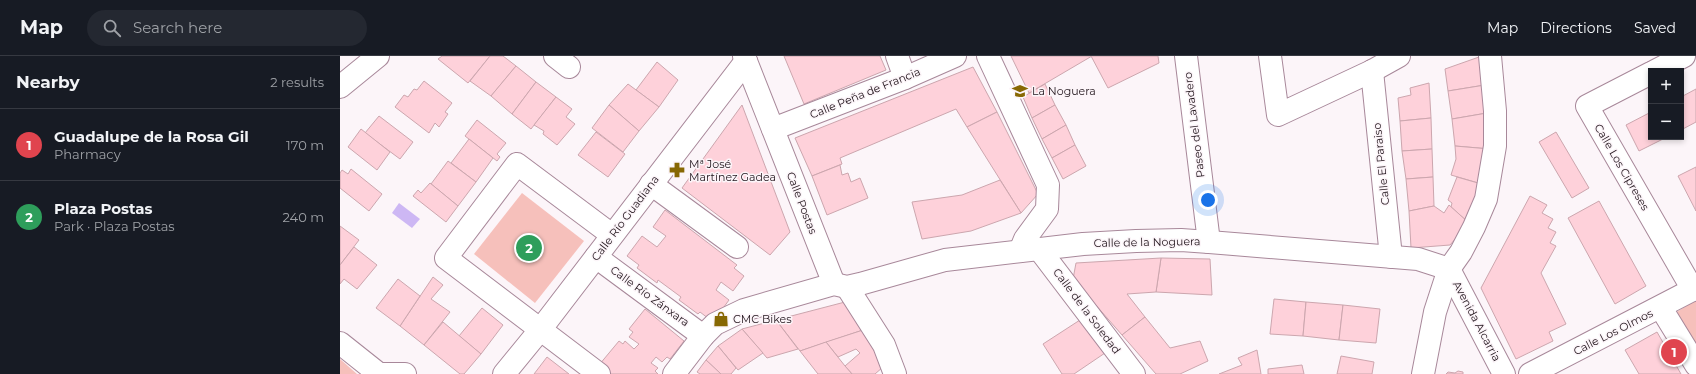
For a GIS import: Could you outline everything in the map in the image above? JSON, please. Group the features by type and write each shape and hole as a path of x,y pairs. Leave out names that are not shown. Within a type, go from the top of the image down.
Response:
{"street":[{"path":"340,87 378,56"},
{"path":"897,56 905,78"},
{"name":"Calle Peña de Francia","path":"773,129 905,78 955,56"},
{"path":"988,56 1048,185 1047,209 1025,239 1030,250"},
{"name":"Paseo del Lavadero","path":"1186,56 1209,242"},
{"path":"1270,56 1278,115 1372,71 1399,56"},
{"path":"1423,374 1435,312 1449,269 1461,252 1486,199 1495,146 1495,111 1490,56"},
{"path":"1661,68 1684,56"},
{"name":"Calle Postas","path":"745,59 773,129 840,285 884,345 895,374"},
{"name":"Calle Río Guadiana","path":"504,374 596,257 745,59"},
{"name":"Calle El Paraiso","path":"1372,71 1391,257"},
{"name":"Calle Los Cipreses","path":"1648,75 1587,106 1694,289"},
{"path":"599,374 446,258 517,164 612,235"},
{"path":"651,184 737,247"},
{"name":"Calle de la Noguera","path":"674,374 703,336 715,324 744,310 945,260 1083,244 1181,240 1418,259 1449,269"},
{"name":"Calle de la Soledad","path":"1030,250 1134,374"},
{"name":"Calle Río Zánxara","path":"596,257 703,336"},
{"name":"Avenida Alcarria","path":"1449,269 1504,374"},
{"name":"Calle Los Olmos","path":"1530,374 1661,308 1694,289"},
{"path":"1661,308 1696,365"},
{"path":"340,343 379,374 404,374"}],"shaded area":[{"path":"522,193 584,241 535,303 474,254"},
{"path":"399,203 420,219 412,228 392,213"},
{"path":"1696,300 1696,346 1675,313"},
{"path":"340,359 357,374 340,374"}],"building":[{"path":"442,56 490,56 468,83 438,59"},
{"path":"490,56 503,56 516,66 491,96 470,81"},
{"path":"784,56 880,56 886,70 804,104"},
{"path":"1011,56 1092,56 1029,93"},
{"path":"1091,56 1158,56 1159,63 1108,88"},
{"path":"1479,57 1485,85 1448,91 1445,69"},
{"path":"657,62 678,80 659,107 636,90"},
{"path":"516,66 536,82 512,114 491,96"},
{"path":"973,67 997,112 967,127 956,109 840,158 842,164 812,176 795,138"},
{"path":"424,81 452,103 445,112 448,114 439,127 435,123 429,133 395,107 404,95 408,97 414,89 417,90"},
{"path":"536,82 556,97 531,129 512,114"},
{"path":"1429,83 1431,118 1400,121 1398,98 1411,95 1410,88"},
{"path":"628,84 659,107 639,131 609,105"},
{"path":"1045,84 1055,105 1032,118 1023,97"},
{"path":"1485,85 1487,113 1452,119 1448,91"},
{"path":"1696,89 1696,122 1684,128 1684,104 1684,95"},
{"path":"556,97 572,109 566,117 575,124 557,145 543,134 544,131 534,125"},
{"path":"609,105 639,131 623,152 592,128"},
{"path":"742,105 790,232 770,255 682,188"},
{"path":"1055,105 1066,125 1042,139 1032,118"},
{"path":"997,112 1038,194 1021,213 967,127"},
{"path":"1487,113 1490,149 1455,146 1452,119"},
{"path":"1648,114 1648,140 1661,140 1639,151 1626,125"},
{"path":"379,116 413,142 400,159 365,133"},
{"path":"1431,118 1432,149 1402,151 1400,121"},
{"path":"477,120 506,143 497,154 500,157 497,161 465,136"},
{"path":"1066,125 1075,145 1052,158 1042,139"},
{"path":"361,129 390,152 377,170 348,147"},
{"path":"596,132 625,154 608,177 578,155"},
{"path":"1556,132 1589,188 1572,198 1539,142"},
{"path":"469,139 493,158 476,182 451,163"},
{"path":"1075,145 1086,166 1063,179 1052,158"},
{"path":"1455,146 1490,149 1485,185 1451,175 1456,159"},
{"path":"1432,149 1433,177 1406,179 1402,151"},
{"path":"448,161 476,182 458,206 431,184"},
{"path":"840,165 842,175 848,173 851,182 860,178 868,198 827,215 812,176"},
{"path":"1696,167 1696,211 1678,176"},
{"path":"351,169 382,194 369,211 340,188 340,173 342,170 348,174"},
{"path":"1433,177 1434,206 1409,211 1406,179"},
{"path":"1457,177 1485,185 1469,223 1451,207 1452,203 1448,200"},
{"path":"1000,180 1021,213 971,231 922,239 912,202 962,195"},
{"path":"430,183 458,206 446,222 413,196 418,190 421,193"},
{"path":"1530,196 1547,205 1542,213 1553,219 1548,228 1556,232 1550,243 1556,246 1541,273 1566,324 1549,332 1553,341 1516,359 1481,288"},
{"path":"1599,201 1646,286 1615,304 1568,218"},
{"path":"1449,205 1469,223 1450,245 1411,248 1409,211 1434,206 1444,213"},
{"path":"665,210 737,265 734,268 744,276 733,291 721,282 716,290 729,300 713,322 700,312 698,314 679,300 681,297 658,280 657,283 637,268 639,265 627,256 642,236 657,247 666,236 653,227"},
{"path":"340,226 359,240 340,265"},
{"path":"354,247 377,265 357,289 344,279 340,284 340,265"},
{"path":"1161,258 1210,259 1212,295 1156,292"},
{"path":"1161,258 1156,292 1127,294 1145,317 1122,335 1073,279 1076,263"},
{"path":"433,277 443,285 431,299 450,312 424,345 400,326"},
{"path":"398,279 420,296 400,326 376,308"},
{"path":"1274,299 1306,302 1303,336 1270,334"},
{"path":"845,302 863,330 800,351 776,320"},
{"path":"1306,302 1343,305 1339,340 1303,336"},
{"path":"1343,305 1380,309 1376,343 1339,340"},
{"path":"482,308 503,325 481,354 459,336"},
{"path":"645,309 684,341 670,359 667,357 662,362 656,357 651,363 658,368 655,371 658,374 611,374 599,365 619,341 623,344 625,341 634,349 639,344 629,337 633,332 629,329"},
{"path":"1145,317 1170,348 1200,341 1208,361 1180,374 1156,374 1122,335"},
{"path":"776,320 798,349 767,358 742,329"},
{"path":"1080,320 1105,353 1074,374 1062,374 1043,344"},
{"path":"443,322 481,354 464,374 460,374 424,345"},
{"path":"742,329 763,353 738,370 718,346"},
{"path":"863,330 883,367 875,374 852,374 845,366 860,353 856,349 838,357 826,342"},
{"path":"1657,332 1681,374 1639,374 1625,350"},
{"path":"826,342 852,374 818,374 800,351"},
{"path":"718,346 736,368 731,374 721,374 706,360"},
{"path":"1257,350 1261,374 1219,374 1242,365 1238,358"},
{"path":"1341,356 1374,362 1372,374 1337,374"},
{"path":"547,357 569,374 534,374"},
{"path":"706,360 721,374 700,374 697,372"},
{"path":"1302,365 1304,374 1268,374 1268,369"},
{"path":"1458,371 1463,372 1463,374 1446,374 1448,372 1455,373"}],"place":[{"name":"La Noguera","path":"1020,91"},
{"name":"Mª José Martínez Gadea","path":"677,170"},
{"name":"Plaza Postas","path":"529,248"},
{"name":"CMC Bikes","path":"721,319"},
{"name":"Guadalupe de la Rosa Gil","path":"1674,352"}]}
